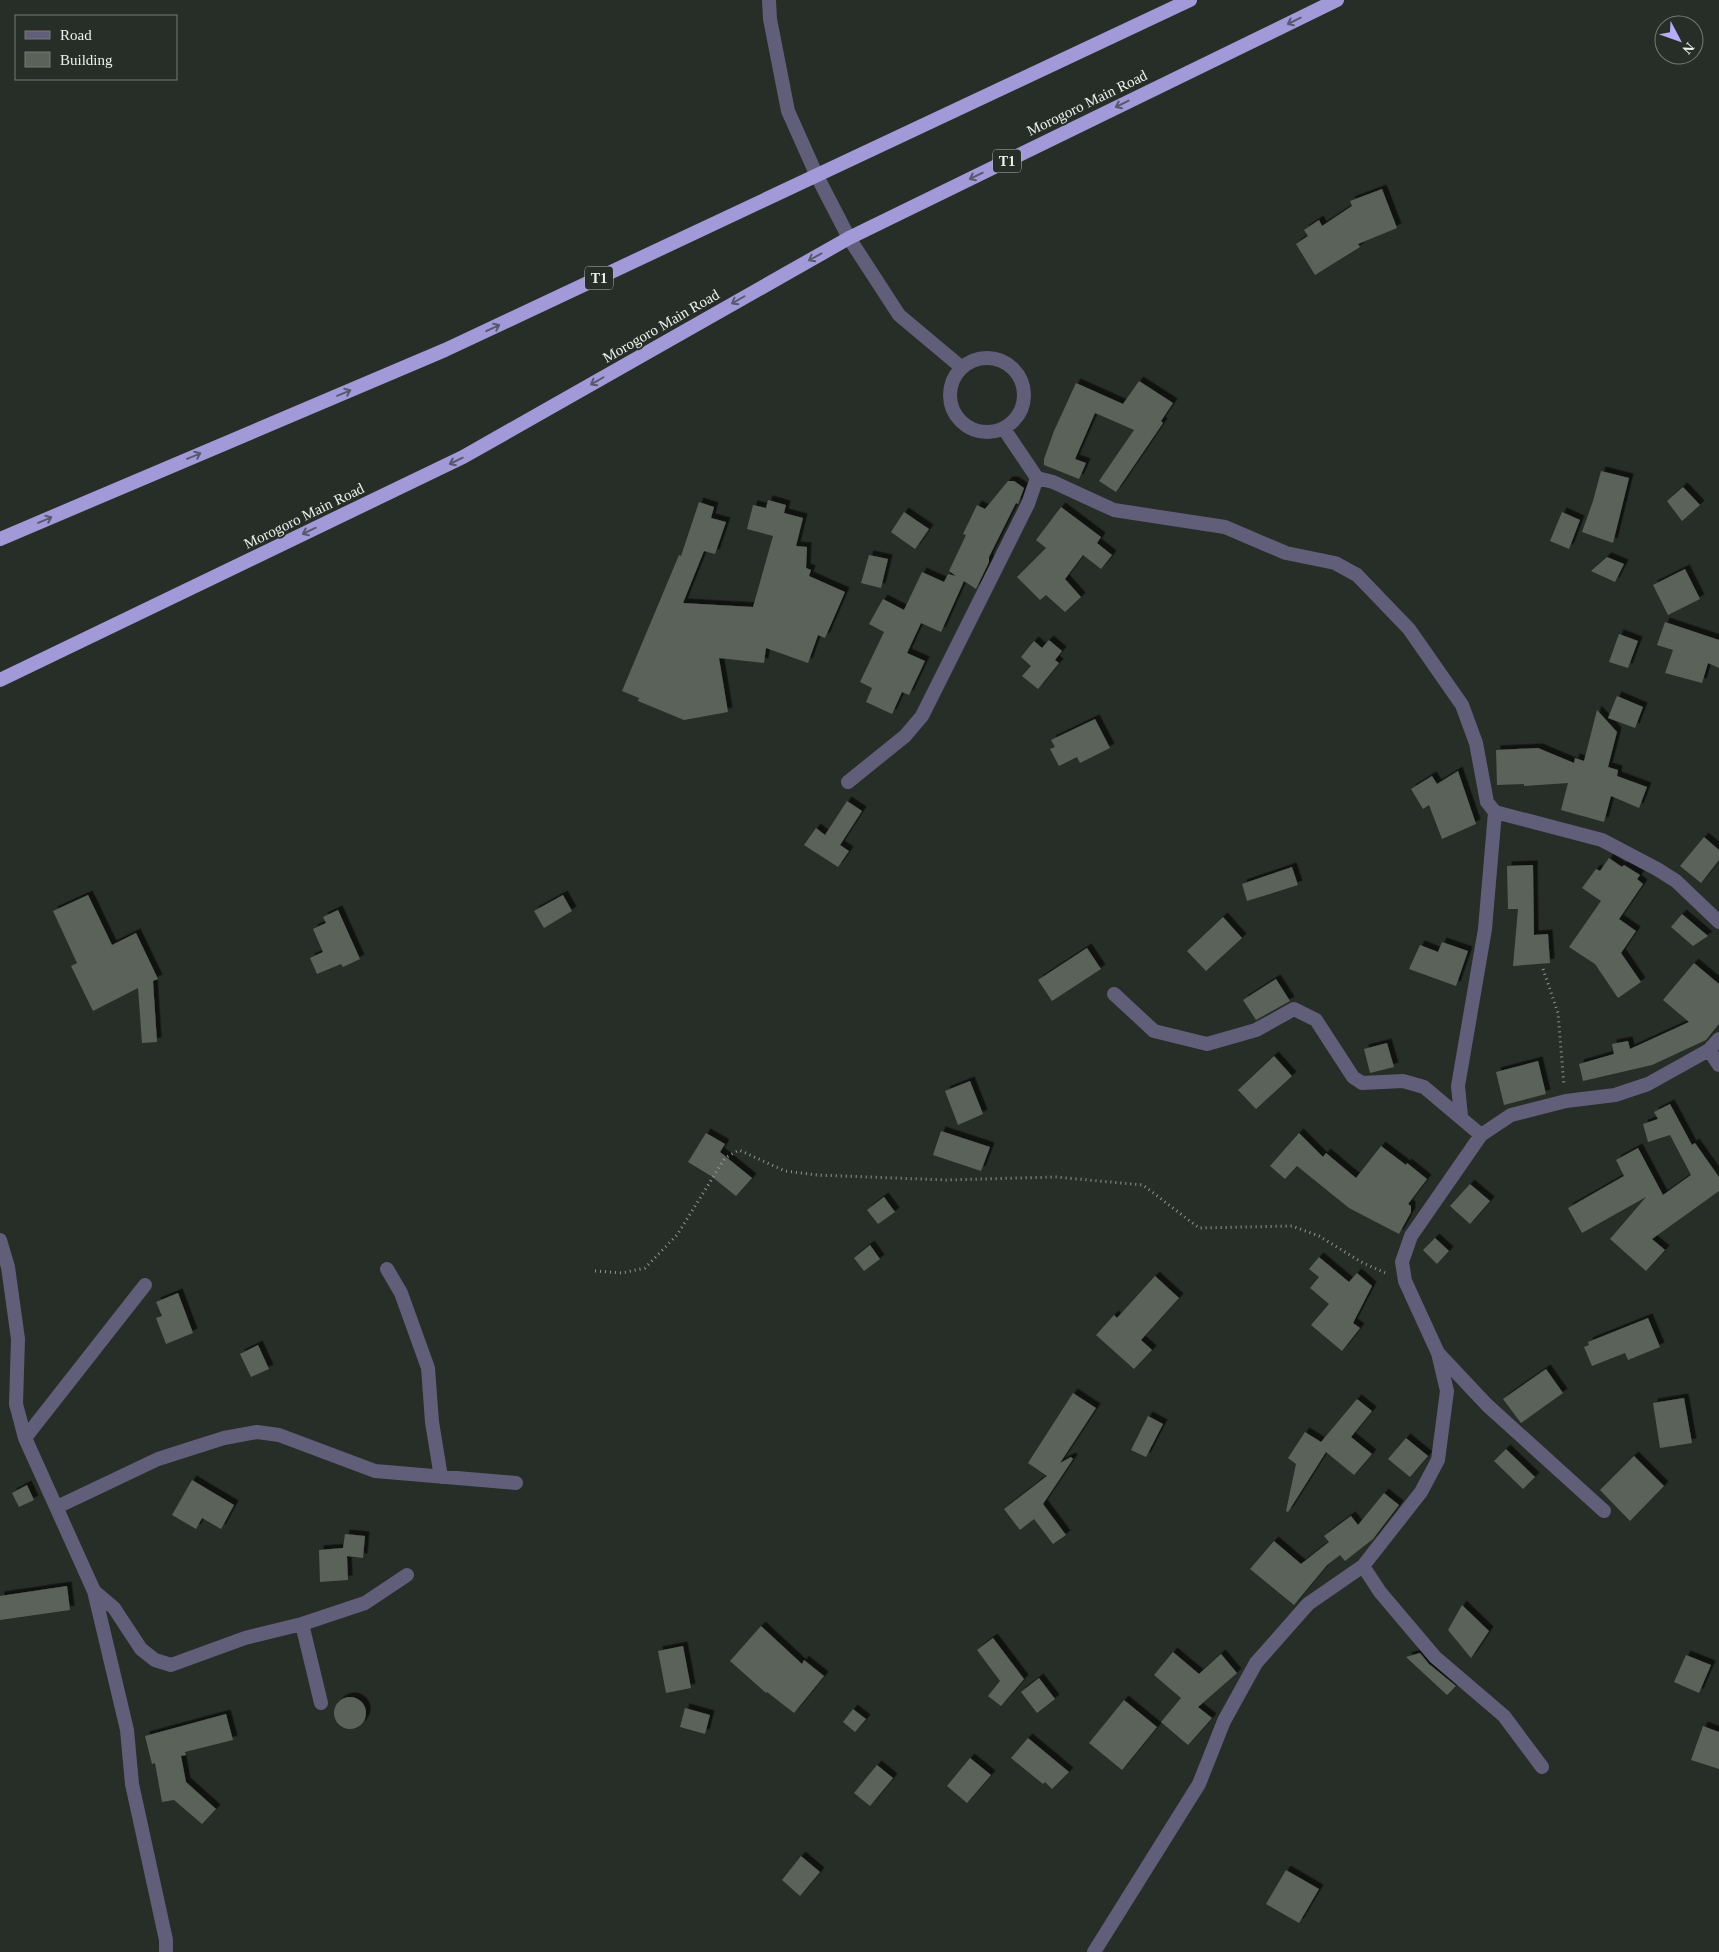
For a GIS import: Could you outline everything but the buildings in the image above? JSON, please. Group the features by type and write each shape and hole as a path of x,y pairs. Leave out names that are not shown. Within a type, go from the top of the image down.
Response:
{"highway":[{"name":"T1","path":"0,539 445,350 1190,0"},
{"name":"Morogoro Main Road","path":"0,680 462,457 849,238 1338,0"}],"street":[{"path":"769,0 770,18 788,111 817,176 849,238 899,315 961,367"},
{"path":"991,357 1011,365 1023,383 1024,404 1013,423 1004,429 983,433 963,425 951,407 950,386 961,367 970,361 991,357"},
{"path":"1004,429 1037,478 1053,482 1114,510 1226,527 1286,553 1335,563 1357,576 1409,629 1462,705 1476,743 1487,802 1495,812 1602,840 1657,868 1676,881 1719,922"},
{"path":"848,782 905,736 922,716 1028,504 1037,478"},
{"path":"1461,1116 1458,1086 1485,929 1495,812"},
{"path":"1114,994 1154,1031 1207,1044 1256,1030 1294,1008 1316,1020 1353,1077 1357,1080 1362,1083 1403,1081 1424,1087 1461,1116 1481,1135"},
{"path":"1094,1952 1199,1784 1224,1721 1256,1663 1308,1604 1363,1566 1421,1492 1438,1460 1447,1391 1438,1354 1405,1281 1402,1262 1411,1236 1481,1135 1511,1115 1566,1101 1615,1095 1648,1084 1709,1050 1719,1039"},
{"path":"1709,1050 1719,1065"},
{"path":"0,1240 8,1267 18,1339 16,1404 25,1438 94,1591 127,1730 132,1784 166,1940 166,1952"},
{"path":"387,1269 401,1293 428,1368 432,1422 441,1476"},
{"path":"25,1438 145,1285"},
{"path":"1438,1354 1488,1405 1604,1511"},
{"path":"57,1507 158,1460 224,1438 257,1432 279,1435 375,1471 516,1483"},
{"path":"1363,1566 1380,1592 1436,1657 1504,1716 1542,1767"},
{"path":"94,1591 114,1608 141,1649 155,1660 170,1665 244,1638 302,1624 365,1603 407,1574"},
{"path":"302,1624 321,1703"}],"path":[{"path":"1543,969 1558,1013 1566,1101"},
{"path":"595,1271 622,1273 645,1268 676,1235 725,1158 739,1150 785,1171 817,1175 946,1180 1056,1177 1144,1185 1200,1228 1292,1226 1319,1236 1363,1263 1405,1281"}]}
